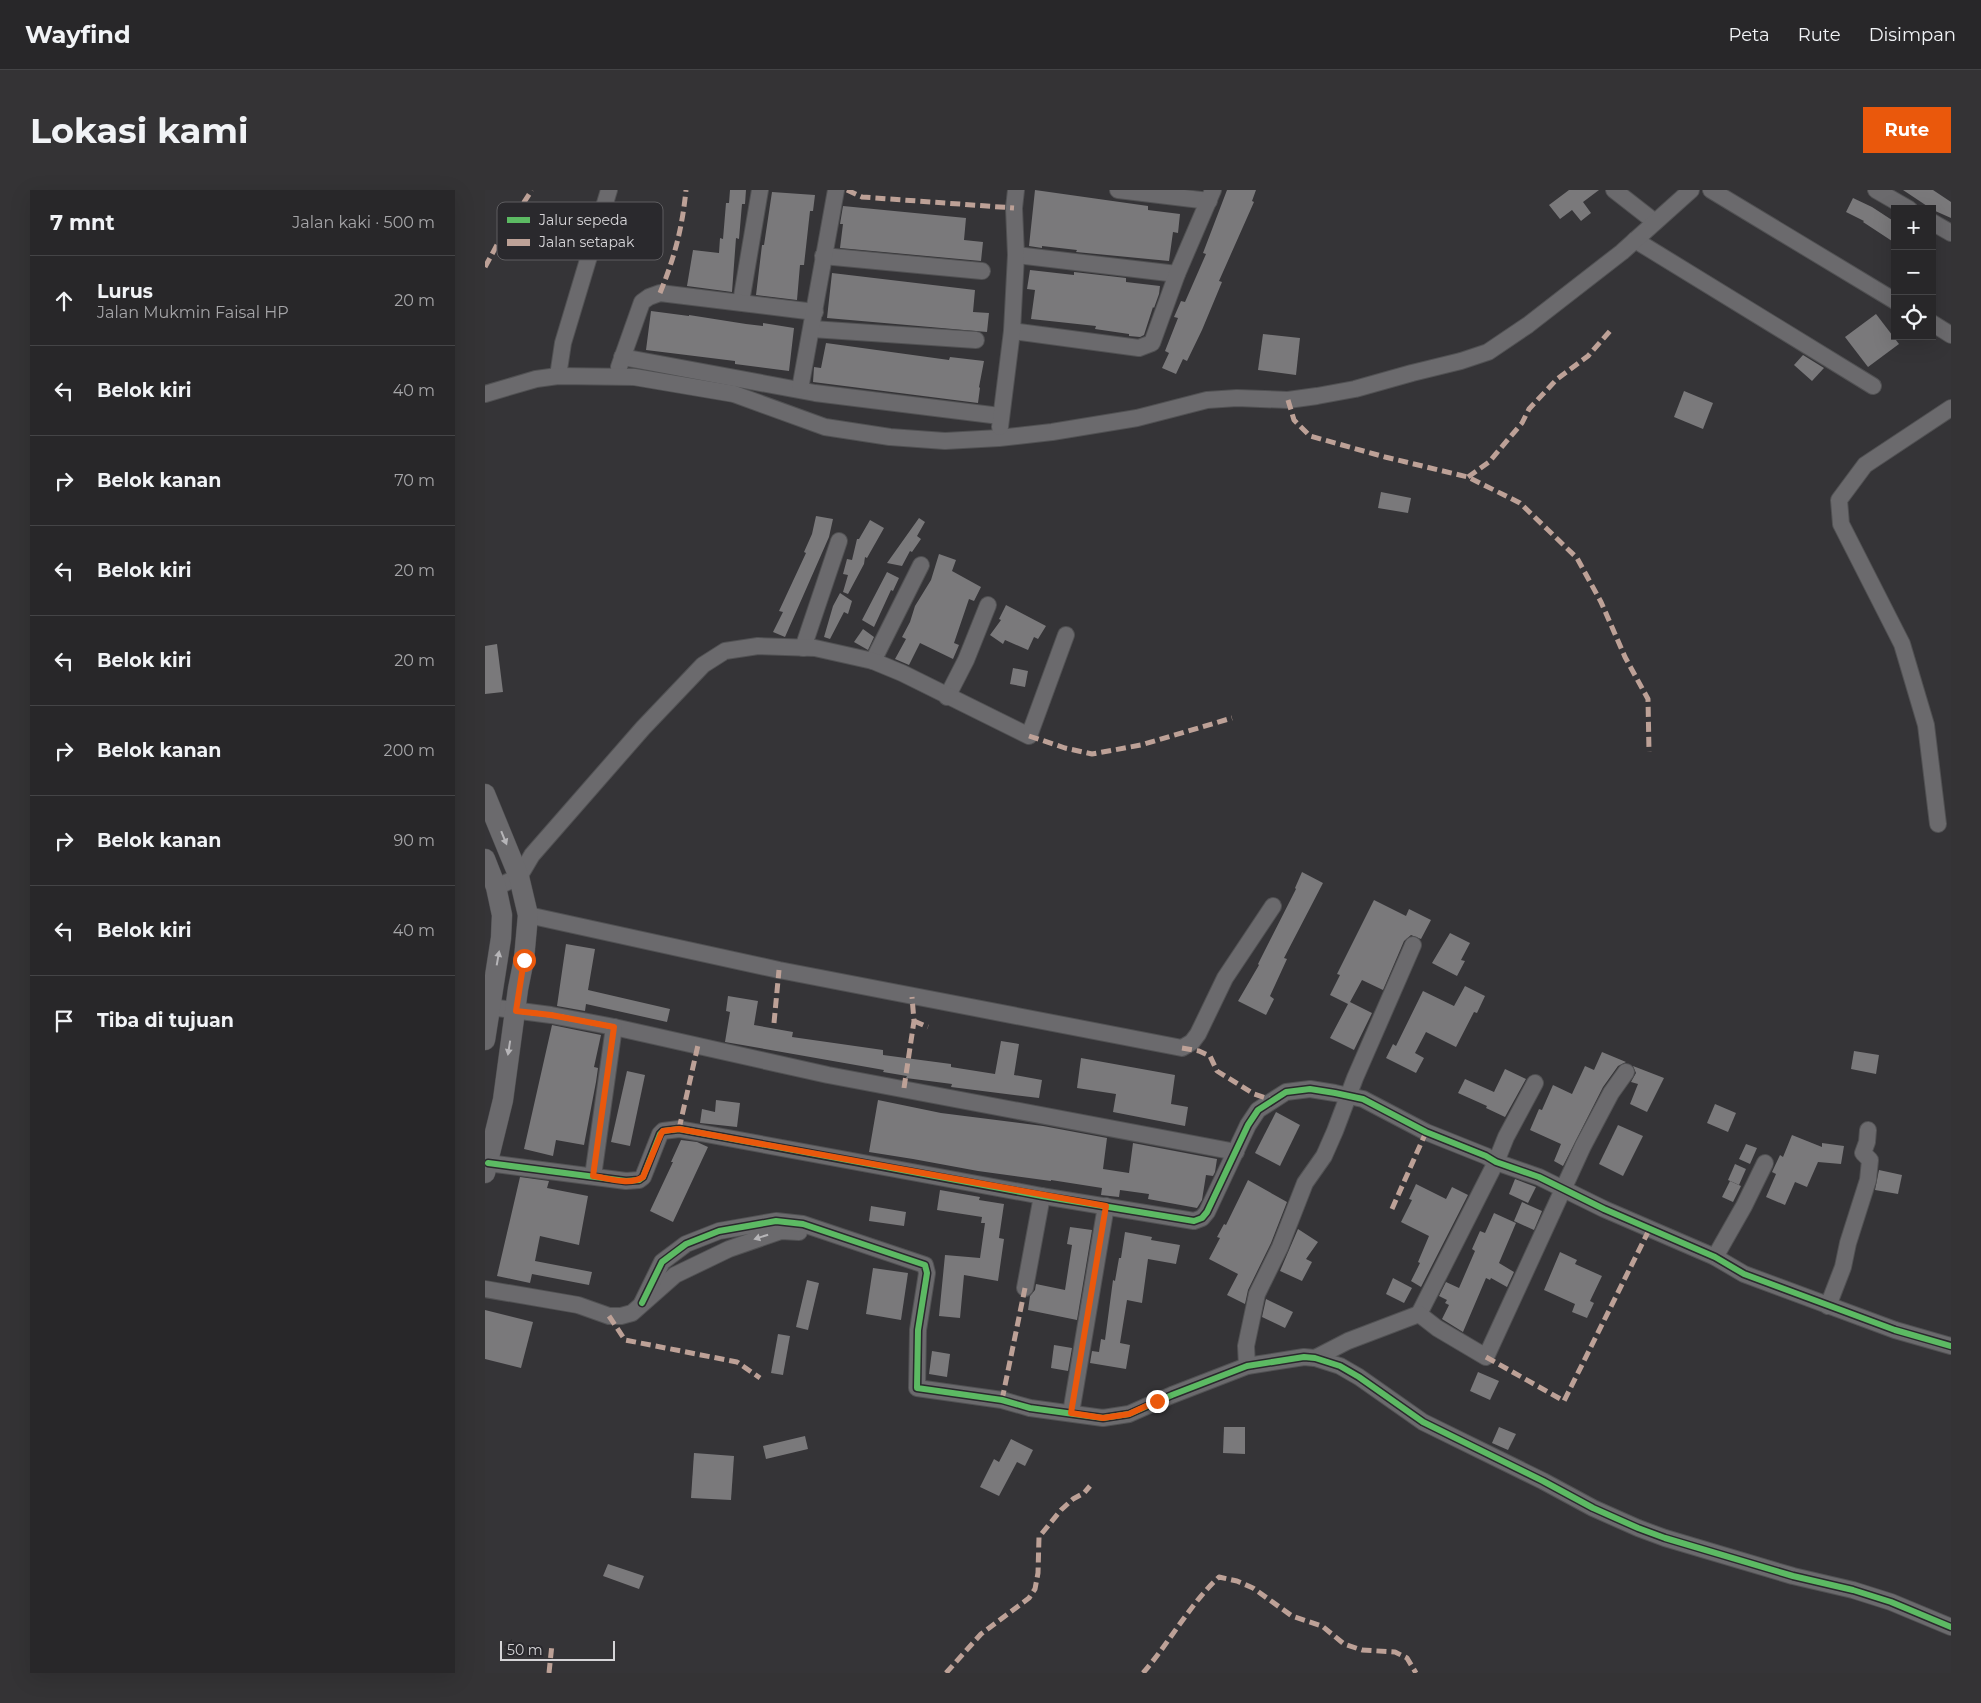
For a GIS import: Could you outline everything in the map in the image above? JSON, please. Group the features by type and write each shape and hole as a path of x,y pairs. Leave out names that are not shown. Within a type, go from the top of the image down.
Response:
{"street":[{"path":"605,202 609,190"},
{"path":"741,302 760,190"},
{"path":"800,389 836,190"},
{"path":"999,438 1012,331 1016,255 1014,208 1016,190"},
{"path":"1012,331 1139,348 1152,343 1177,274 1211,196 1118,190"},
{"path":"1613,190 1655,222"},
{"path":"485,394 536,379 558,376 634,377 734,394 825,427 890,437 945,441 999,438 1052,432 1137,418 1207,400 1237,398 1288,400 1317,396 1461,361 1488,352 1528,325 1635,240 1691,190"},
{"path":"1711,190 1891,299"},
{"path":"1876,190 1902,205"},
{"path":"1936,224 1951,233"},
{"path":"1635,240 1873,386"},
{"path":"1016,255 1177,274"},
{"path":"823,256 982,271"},
{"path":"558,376 563,343 588,260"},
{"path":"616,376 642,302 660,293 815,312"},
{"path":"1936,326 1951,335"},
{"path":"812,328 976,340"},
{"path":"622,357 815,393 1001,416"},
{"path":"1938,824 1926,725 1902,644 1841,524 1839,500 1865,465 1951,408"},
{"path":"803,648 839,541"},
{"path":"873,661 921,565"},
{"path":"947,697 966,660 988,606"},
{"path":"496,887 519,877 532,855 643,728 703,665 725,651 758,646 815,648 873,661 902,673 947,697 1029,736 1066,635"},
{"path":"485,794 519,877 528,915 524,960 503,1100 486,1168 593,1176 626,1181 639,1180 643,1177 663,1131 679,1129 1042,1196 1194,1221 1202,1218 1207,1212 1248,1125 1258,1110 1286,1092 1310,1089 1363,1099 1426,1132 1486,1156 1496,1162 1539,1177 1715,1257 1744,1274 1895,1330 1951,1346"},
{"path":"485,859 496,887 502,915 501,938 485,1040"},
{"path":"528,915 788,972 1182,1048 1192,1042 1198,1034 1225,978 1273,906"},
{"path":"1247,1366 1246,1346 1257,1294 1281,1247 1305,1182 1324,1156 1413,945"},
{"path":"490,1007 551,1015 614,1027 828,1074 1038,1116 1088,1123 1236,1152"},
{"path":"593,1176 614,1027"},
{"path":"1419,1314 1437,1328 1486,1357 1565,1190 1583,1146 1611,1093 1626,1072"},
{"path":"1315,1358 1348,1342 1419,1314 1496,1162 1506,1137 1535,1083"},
{"path":"1828,1306 1843,1267 1848,1243 1869,1180 1870,1160 1863,1153 1867,1142 1868,1130"},
{"path":"1715,1257 1744,1206 1765,1163"},
{"path":"1025,1288 1042,1196"},
{"path":"1071,1413 1106,1206"},
{"path":"642,1303 662,1262 686,1244 719,1231 776,1221 803,1224 925,1265 927,1273 918,1330 917,1388 1002,1400 1030,1408 1103,1418 1129,1414 1247,1366 1304,1357 1315,1358 1340,1366 1359,1377 1423,1422 1543,1481 1593,1508 1638,1528 1665,1538 1793,1576 1853,1590 1891,1602 1951,1627"},
{"path":"485,1288 578,1305 609,1316 621,1316 631,1314 675,1275 729,1249 781,1231 826,1232"}],"building":[{"path":"730,190 746,190 745,204 742,204 739,239 736,238 732,292 687,286 693,250 719,253 720,238 723,239 726,203 729,203"},
{"path":"1035,190 1148,206 1148,210 1180,214 1178,233 1173,232 1169,261 1029,246"},
{"path":"1227,190 1256,190 1252,201 1254,202 1219,281 1222,282 1202,330 1187,361 1183,359 1176,374 1162,368 1169,353 1165,351 1178,318 1174,317 1181,301 1185,302 1206,254 1203,253"},
{"path":"1569,190 1599,190 1583,202 1591,213 1581,221 1572,210 1560,219 1549,205"},
{"path":"1903,190 1933,190 1951,202 1951,218 1936,211 1936,205 1926,205"},
{"path":"772,192 815,195 813,211 810,211 804,265 800,265 797,300 756,295 762,245 764,245"},
{"path":"1853,198 1872,207 1891,219 1891,240 1864,221 1846,212"},
{"path":"843,206 966,218 964,240 983,242 981,261 840,248 843,224 840,224"},
{"path":"1030,270 1074,275 1074,272 1126,278 1126,282 1160,286 1159,294 1144,335 1140,337 1129,336 1129,334 1095,329 1096,326 1031,319 1035,290 1027,289"},
{"path":"832,273 975,290 973,312 989,313 987,332 827,318"},
{"path":"651,311 746,324 763,326 763,323 794,328 789,371 735,364 735,361 646,350"},
{"path":"1876,314 1891,334 1891,340 1896,340 1899,344 1868,367 1845,337"},
{"path":"1263,334 1300,338 1296,375 1258,370"},
{"path":"826,343 949,360 950,357 984,361 978,403 813,382 814,367 821,368"},
{"path":"1803,355 1824,368 1812,381 1794,365"},
{"path":"1684,391 1713,403 1703,429 1674,417"},
{"path":"1381,492 1411,498 1408,513 1378,508"},
{"path":"816,516 833,519 829,537 785,637 773,632 783,612 779,611 806,553 804,552 812,534"},
{"path":"919,518 925,522 917,536 921,539 912,552 910,551 902,566 887,563"},
{"path":"870,520 884,528 867,558 865,557 864,564 848,594 843,592 848,575 843,574 847,559 852,560 857,539 859,539"},
{"path":"939,554 956,560 952,571 981,587 974,601 969,599 954,643 959,645 953,659 920,643 909,665 895,659 906,639 902,637 910,622 915,606 931,580"},
{"path":"887,572 899,578 893,591 891,590 874,627 862,620"},
{"path":"840,593 852,601 848,614 844,612 830,639 824,637 833,606"},
{"path":"1006,605 1046,626 1038,639 1034,637 1028,650 1005,640 1003,644 990,635 1001,620 999,619"},
{"path":"863,629 874,637 868,650 854,642"},
{"path":"497,644 503,692 485,694 485,646"},
{"path":"1013,668 1028,671 1025,687 1010,684"},
{"path":"1302,872 1323,883 1284,958 1287,959 1270,996 1274,999 1266,1015 1238,1001 1259,965 1296,889"},
{"path":"1374,900 1406,916 1409,909 1431,920 1421,939 1411,935 1404,941 1383,990 1362,980 1350,1002 1372,1013 1354,1050 1330,1038 1348,1004 1330,995 1340,975 1337,974"},
{"path":"1450,933 1470,943 1461,960 1465,961 1457,976 1432,963"},
{"path":"566,944 595,949 588,990 670,1009 667,1022 586,1004 585,1011 557,1006"},
{"path":"1465,986 1485,996 1477,1013 1474,1012 1456,1047 1426,1032 1415,1053 1424,1058 1416,1073 1386,1058 1393,1044 1396,1046 1423,991 1454,1006"},
{"path":"728,996 758,1001 754,1025 793,1032 792,1037 883,1050 883,1055 951,1064 951,1067 995,1074 1001,1041 1019,1044 1014,1075 1042,1080 1039,1098 951,1087 952,1084 906,1078 907,1076 883,1072 884,1070 725,1042 730,1012 726,1011"},
{"path":"552,1025 601,1035 594,1067 598,1068 596,1082 584,1145 556,1140 553,1156 524,1149"},
{"path":"1854,1051 1879,1055 1876,1074 1851,1069"},
{"path":"1602,1052 1626,1062 1618,1066 1603,1087 1563,1166 1554,1161 1561,1144 1530,1130 1539,1109 1542,1110 1553,1085 1572,1094 1585,1066 1594,1070"},
{"path":"1081,1058 1175,1075 1171,1104 1188,1107 1185,1126 1113,1112 1116,1094 1077,1088"},
{"path":"1633,1066 1664,1078 1647,1112 1630,1104 1638,1084 1631,1082 1636,1073"},
{"path":"1505,1069 1526,1079 1505,1117 1486,1108 1487,1106 1458,1093 1465,1079 1494,1092"},
{"path":"627,1071 645,1075 630,1146 611,1142"},
{"path":"716,1100 740,1103 737,1127 700,1123 702,1109 715,1112"},
{"path":"878,1100 941,1113 1043,1126 1107,1138 1103,1169 1129,1173 1133,1143 1217,1159 1215,1172 1213,1176 1206,1175 1202,1200 1197,1208 1148,1199 1149,1194 1120,1190 1119,1197 1101,1195 1102,1188 978,1171 869,1152"},
{"path":"1715,1104 1736,1113 1728,1132 1707,1123"},
{"path":"1276,1112 1300,1125 1280,1166 1255,1153"},
{"path":"1618,1125 1643,1136 1623,1176 1599,1164"},
{"path":"1792,1135 1822,1147 1822,1143 1844,1146 1841,1164 1818,1162 1807,1187 1795,1182 1785,1205 1766,1197 1776,1174 1772,1172 1780,1155 1783,1157"},
{"path":"681,1140 697,1142 708,1147 673,1222 650,1211"},
{"path":"1746,1144 1757,1148 1750,1164 1739,1159"},
{"path":"1735,1164 1746,1169 1739,1185 1728,1180"},
{"path":"1879,1170 1902,1175 1898,1194 1875,1190"},
{"path":"520,1177 549,1181 547,1188 588,1196 579,1245 540,1236 535,1261 592,1272 589,1285 532,1274 530,1283 497,1276"},
{"path":"1515,1179 1536,1187 1528,1203 1509,1194"},
{"path":"1248,1180 1287,1202 1271,1243 1248,1290 1245,1304 1227,1295 1238,1274 1209,1259 1220,1238 1217,1237 1224,1224 1226,1225"},
{"path":"1730,1181 1741,1186 1733,1202 1722,1197"},
{"path":"1416,1184 1446,1199 1452,1187 1468,1195 1421,1287 1411,1281 1420,1263 1418,1262 1429,1236 1401,1222 1412,1200 1409,1199"},
{"path":"940,1190 980,1197 979,1200 1004,1204 999,1238 1004,1239 998,1281 964,1275 960,1318 939,1316 945,1255 980,1258 985,1223 981,1223 982,1217 937,1210"},
{"path":"1522,1202 1542,1211 1534,1230 1514,1221"},
{"path":"871,1206 906,1212 904,1226 869,1221"},
{"path":"1494,1213 1516,1223 1499,1263 1514,1272 1507,1287 1491,1278 1490,1280 1486,1278 1463,1332 1442,1319 1449,1305 1445,1303 1447,1300 1439,1296 1446,1282 1459,1288 1475,1251 1472,1249 1480,1231 1485,1233"},
{"path":"1070,1227 1092,1230 1077,1320 1028,1310 1030,1296 1035,1290 1036,1284 1065,1290 1072,1245 1067,1244"},
{"path":"1298,1229 1318,1242 1306,1259 1312,1262 1302,1281 1280,1271"},
{"path":"1125,1232 1152,1237 1151,1240 1180,1245 1176,1264 1148,1259 1142,1303 1127,1300 1120,1343 1130,1345 1126,1369 1090,1363 1092,1351 1099,1352 1101,1339 1105,1340 1113,1280 1115,1281 1119,1258 1121,1258"},
{"path":"1560,1252 1577,1260 1575,1264 1602,1276 1590,1301 1594,1303 1587,1318 1572,1312 1575,1304 1544,1290"},
{"path":"873,1268 908,1273 901,1320 866,1314"},
{"path":"1393,1278 1412,1288 1404,1303 1386,1294"},
{"path":"807,1280 819,1283 808,1330 796,1327"},
{"path":"1266,1299 1293,1312 1285,1328 1262,1317"},
{"path":"485,1310 533,1322 521,1368 485,1359"},
{"path":"778,1334 790,1336 783,1375 771,1373"},
{"path":"1054,1345 1072,1348 1068,1371 1051,1368"},
{"path":"932,1351 950,1354 947,1377 929,1374"},
{"path":"1478,1372 1499,1381 1490,1400 1470,1391"},
{"path":"1224,1427 1245,1427 1245,1454 1223,1453"},
{"path":"1499,1427 1516,1434 1508,1450 1492,1443"},
{"path":"805,1436 808,1449 766,1459 763,1446"},
{"path":"1011,1439 1033,1450 1025,1466 1017,1462 999,1496 980,1487 994,1459 999,1462"},
{"path":"694,1453 734,1456 731,1500 691,1498"},
{"path":"608,1564 644,1576 639,1589 603,1576"}],"marked path":[{"path":"524,202 532,190"},
{"path":"660,293 677,242 686,190"},
{"path":"847,190 862,197 1014,208"},
{"path":"485,267 497,245"},
{"path":"1468,477 1489,462 1522,423 1529,409 1557,379 1588,356 1610,331"},
{"path":"1288,400 1294,420 1310,436 1468,477 1520,503 1577,558 1601,602 1625,657 1648,699 1649,752"},
{"path":"1029,736 1065,748 1092,754 1141,745 1232,718"},
{"path":"774,1023 779,970"},
{"path":"904,1088 914,1021 912,997"},
{"path":"516,1011 551,1015 614,1027"},
{"path":"914,1021 928,1027"},
{"path":"679,1129 698,1045"},
{"path":"1182,1048 1199,1051 1210,1056 1217,1071 1254,1094 1272,1100"},
{"path":"1392,1209 1426,1132"},
{"path":"1486,1357 1564,1401 1650,1228"},
{"path":"1002,1400 1025,1288"},
{"path":"609,1316 625,1340 737,1362 760,1378"},
{"path":"946,1673 981,1634 1029,1598 1035,1589 1038,1573 1039,1537 1061,1510 1073,1499 1084,1493 1090,1486"},
{"path":"1143,1673 1198,1599 1219,1577 1237,1581 1253,1588 1292,1616 1322,1626 1344,1644 1362,1650 1395,1652 1407,1658 1416,1673"},
{"path":"549,1673 552,1644"}],"cycle path":[{"path":"488,1163 626,1181 639,1180 643,1177 660,1134 663,1131 679,1129 1042,1196 1194,1221 1202,1218 1207,1212 1248,1125 1258,1110 1286,1092 1310,1089 1363,1099 1426,1132 1486,1156 1496,1162 1539,1177 1604,1209 1715,1257 1744,1274 1895,1330 1951,1346"},
{"path":"642,1303 662,1262 686,1244 719,1231 776,1221 803,1224 925,1265 927,1273 918,1330 917,1388 1002,1400 1030,1408 1103,1418 1129,1414 1247,1366 1304,1357 1315,1358 1340,1366 1359,1377 1423,1422 1543,1481 1593,1508 1638,1528 1665,1538 1793,1576 1853,1590 1891,1602 1951,1627"}],"route":[{"path":"524,960 516,1011 551,1015 614,1027 593,1176 626,1181 639,1180 643,1177 663,1131 679,1129 1042,1196 1106,1206 1071,1413 1103,1418 1129,1414 1157,1401"}]}
